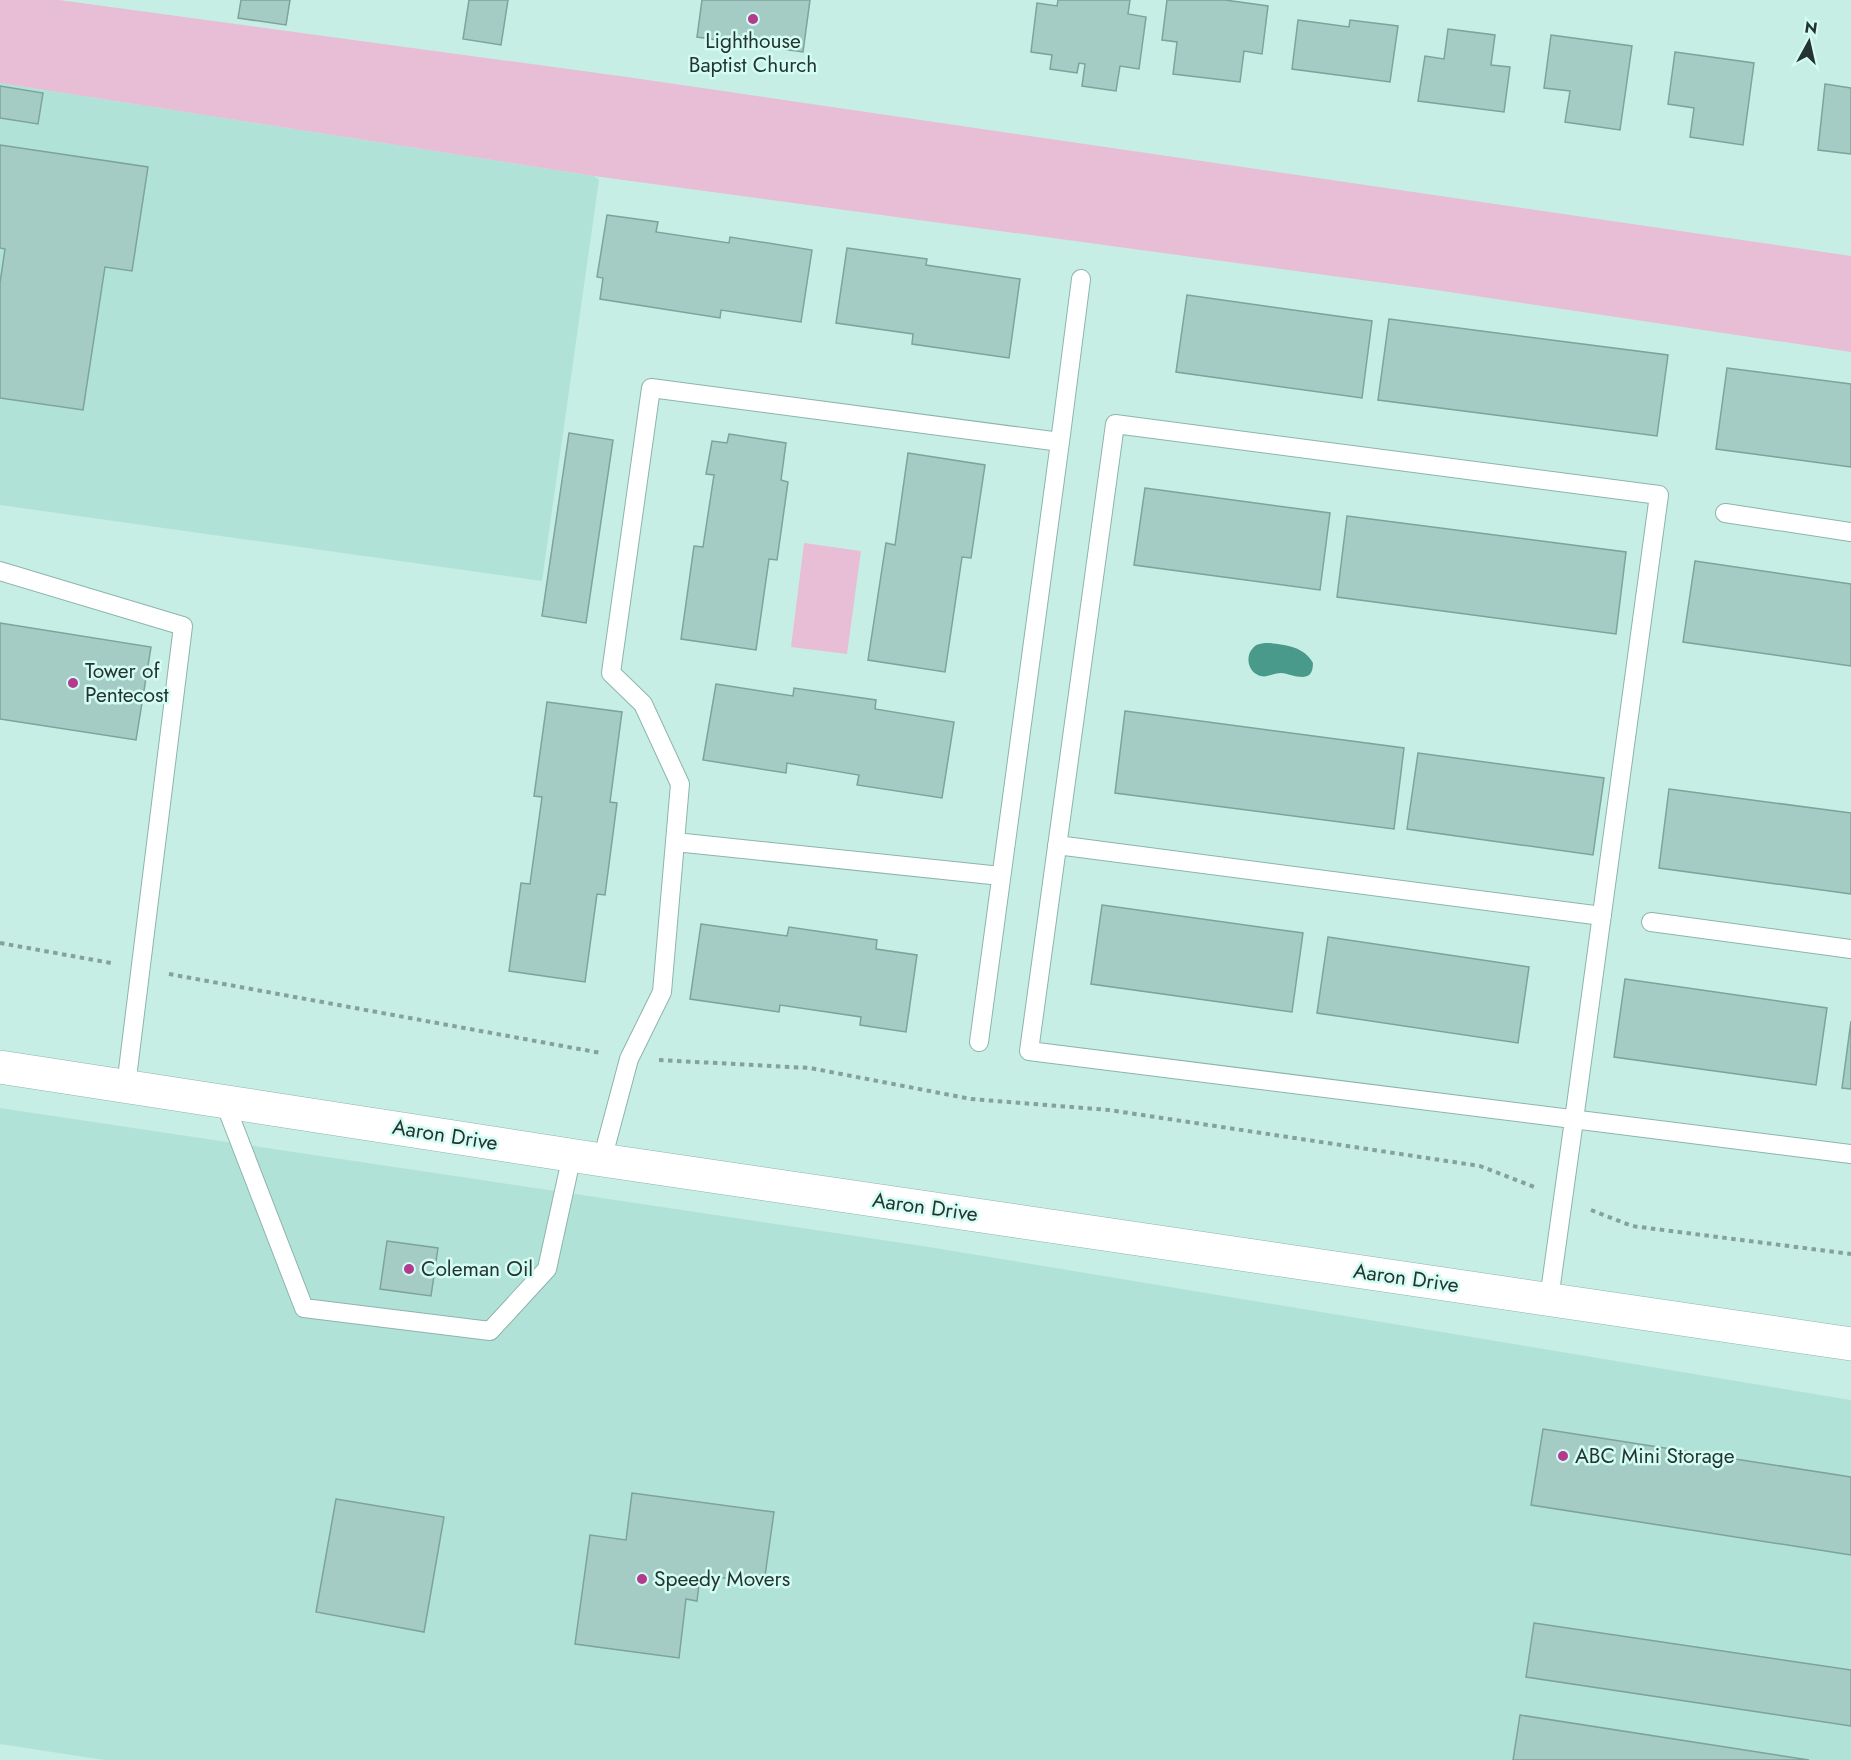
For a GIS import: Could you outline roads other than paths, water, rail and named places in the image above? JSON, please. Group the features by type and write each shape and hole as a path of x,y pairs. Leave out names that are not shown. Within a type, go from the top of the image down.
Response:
{"street":[{"name":"Aaron Drive","path":"0,1067 587,1157 1851,1344"}],"lane":[{"path":"979,1042 1082,279"},
{"path":"224,1101 304,1308 490,1331 547,1269 587,1157 629,1059 662,992 680,784 643,704 611,673 651,388 1060,442"},
{"path":"1549,1299 1574,1120 1602,916 1659,495 1115,424 1029,1051 1574,1120 1851,1154"},
{"path":"1725,513 1851,532"},
{"path":"0,571 183,626 126,1086"},
{"path":"675,842 1001,876"},
{"path":"1057,845 1602,916"},
{"path":"1651,922 1851,949"}],"place":[{"name":"Lighthouse Baptist Church","path":"753,19"},
{"name":"Tower of Pentecost","path":"73,683"},
{"name":"Coleman Oil","path":"409,1269"},
{"name":"ABC Mini Storage","path":"1563,1456"},
{"name":"Speedy Movers","path":"642,1579"}]}
